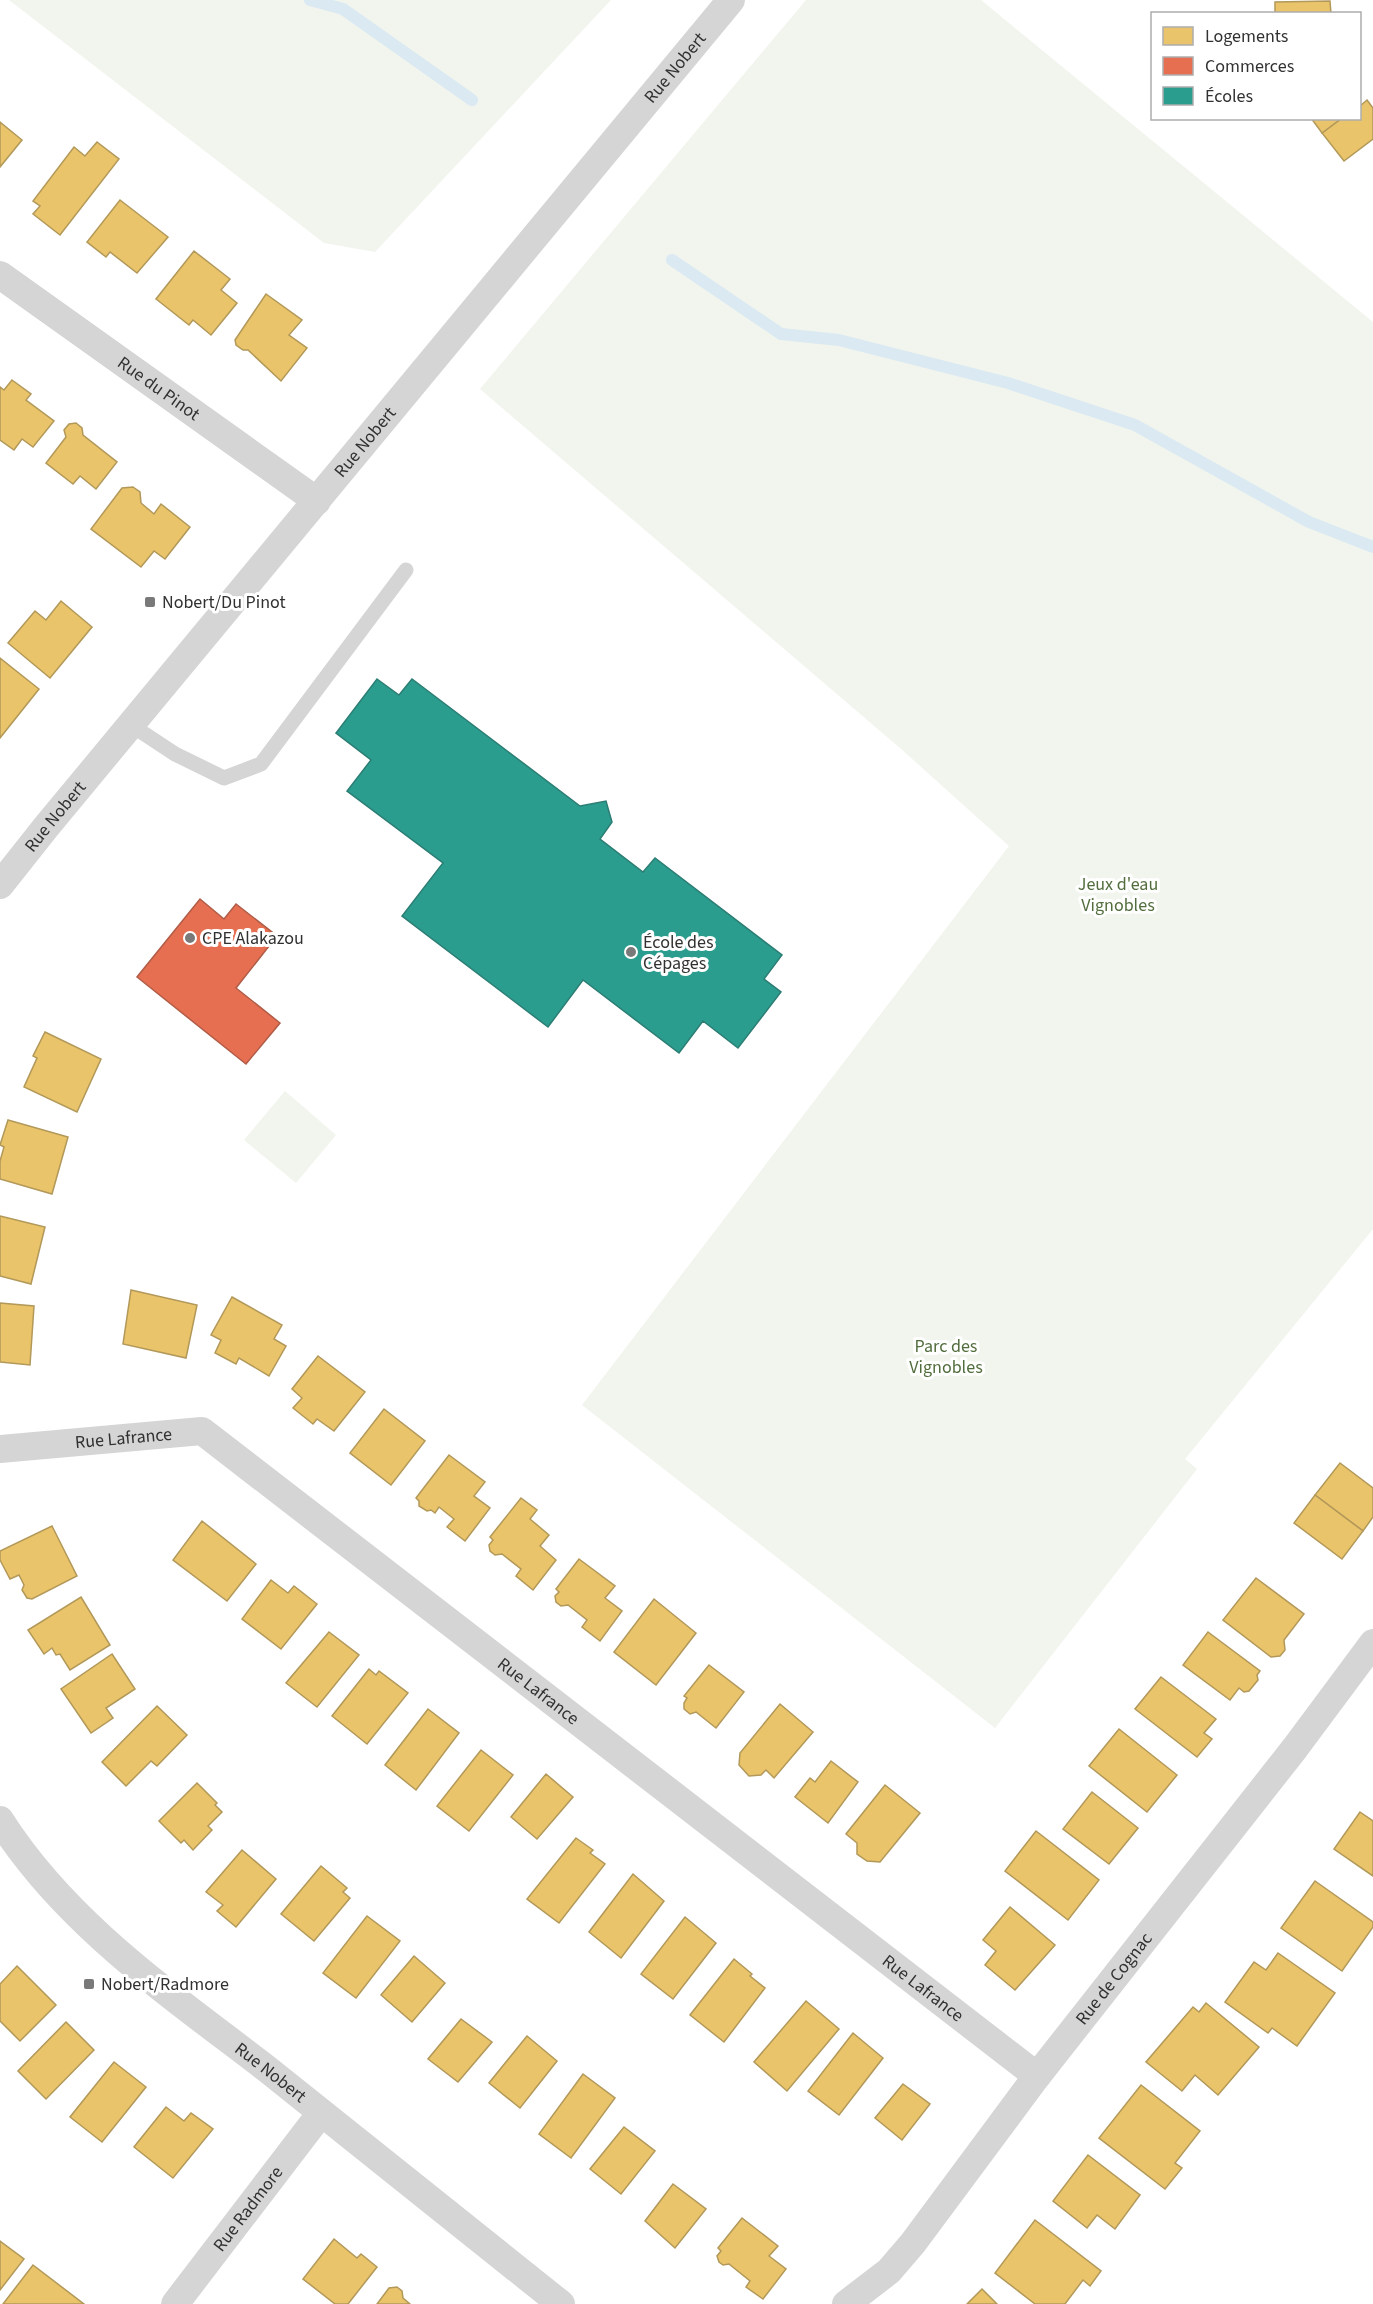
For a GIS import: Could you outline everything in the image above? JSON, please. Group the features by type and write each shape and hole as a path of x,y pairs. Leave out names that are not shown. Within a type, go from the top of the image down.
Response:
{"street":[{"name":"Rue Nobert","path":"0,885 731,0"},
{"name":"Rue du Pinot","path":"0,275 317,501"},
{"name":"Rue Lafrance","path":"0,1449 202,1431 1037,2076"},
{"name":"Rue de Cognac","path":"846,2304 889,2271 913,2243 1037,2076 1295,1748 1373,1643"},
{"name":"Rue Nobert","path":"0,1820 15,1843 63,1902 131,1963 561,2304"},
{"name":"Rue Radmore","path":"175,2304 321,2113"}],"lane":[{"path":"131,725 175,753 224,778 261,764 406,570"}],"green space":[{"path":"9,0 611,0 375,252 324,243"},
{"path":"806,0 981,0 1373,322 1373,1229 1185,1459 1197,1469 995,1728 582,1405 1009,846 900,748 480,389"},
{"path":"285,1091 336,1135 296,1183 244,1140"}],"building: Logements":[{"path":"1330,1 1331,12 1275,12 1275,2"},
{"path":"1367,100 1373,108 1373,139 1344,161 1322,133 1339,120 1361,120 1361,105"},
{"path":"1312,120 1339,120 1322,133"},
{"path":"0,122 22,140 0,167"},
{"path":"97,142 119,159 60,235 33,214 40,206 33,201 74,147 85,156"},
{"path":"120,200 168,237 137,273 110,252 106,257 87,242"},
{"path":"194,251 230,279 221,290 237,303 211,335 193,320 189,325 156,299"},
{"path":"266,294 302,320 289,335 307,348 281,381 248,350 243,350 236,345 235,340"},
{"path":"12,380 31,394 26,400 54,421 33,447 22,439 14,450 0,440 0,387 4,390"},
{"path":"76,423 82,428 83,435 117,462 96,489 80,476 73,484 46,463 66,437 64,430 69,424"},
{"path":"133,487 140,492 141,503 154,514 161,504 190,527 165,559 154,551 141,567 91,529 122,488"},
{"path":"61,601 92,627 50,678 8,643 35,611 46,620"},
{"path":"0,658 39,689 0,738"},
{"path":"45,1032 101,1059 77,1112 24,1087 37,1058 33,1056"},
{"path":"8,1120 68,1137 52,1194 0,1179 0,1161 4,1147 0,1145"},
{"path":"0,1216 45,1227 31,1284 0,1276"},
{"path":"131,1290 197,1305 186,1358 123,1344"},
{"path":"232,1297 282,1325 274,1339 286,1346 269,1376 239,1358 236,1364 215,1353 221,1340 211,1335"},
{"path":"0,1303 34,1306 30,1365 0,1362"},
{"path":"318,1356 365,1392 334,1431 317,1419 313,1424 293,1408 302,1398 292,1389"},
{"path":"384,1409 425,1441 391,1485 350,1453"},
{"path":"449,1455 485,1482 474,1496 490,1508 465,1541 447,1527 454,1519 439,1507 435,1513 431,1510 427,1511 419,1506 416,1498"},
{"path":"1340,1463 1373,1488 1373,1517 1363,1531 1315,1495"},
{"path":"1315,1495 1363,1531 1342,1559 1294,1523"},
{"path":"521,1498 537,1510 530,1519 549,1535 540,1546 556,1560 533,1590 516,1576 521,1569 502,1554 495,1555 490,1551 489,1545 493,1540 490,1537"},
{"path":"202,1521 256,1564 227,1601 173,1560"},
{"path":"52,1526 77,1576 32,1599 27,1598 22,1590 24,1585 19,1575 10,1579 0,1560 0,1551"},
{"path":"579,1559 615,1586 605,1598 622,1611 600,1641 582,1627 587,1620 568,1605 561,1606 556,1602 555,1596 559,1592 556,1589"},
{"path":"1256,1578 1304,1614 1284,1640 1285,1650 1280,1656 1271,1657 1223,1620"},
{"path":"271,1580 288,1593 294,1586 317,1604 281,1649 242,1619"},
{"path":"81,1597 110,1645 70,1670 60,1654 56,1655 52,1648 44,1654 28,1630"},
{"path":"654,1599 696,1633 656,1685 614,1652"},
{"path":"329,1632 359,1655 317,1707 286,1683"},
{"path":"1208,1632 1260,1671 1257,1675 1258,1680 1249,1691 1244,1692 1239,1688 1230,1700 1183,1665"},
{"path":"112,1654 135,1689 106,1708 113,1718 91,1733 61,1689"},
{"path":"709,1665 744,1692 716,1728 696,1712 690,1714 684,1709 687,1698 684,1696"},
{"path":"369,1669 376,1675 379,1671 408,1693 367,1744 332,1716"},
{"path":"1161,1677 1216,1719 1204,1733 1212,1739 1197,1757 1135,1709"},
{"path":"780,1704 813,1732 774,1778 766,1770 761,1775 749,1776 739,1765 740,1753"},
{"path":"157,1706 187,1735 157,1766 151,1761 126,1786 102,1762"},
{"path":"428,1709 459,1733 416,1790 385,1765"},
{"path":"1119,1729 1177,1775 1147,1812 1089,1766"},
{"path":"481,1750 513,1775 469,1831 437,1806"},
{"path":"831,1761 858,1782 828,1823 795,1797 810,1778 815,1782"},
{"path":"546,1774 573,1797 537,1839 511,1817"},
{"path":"197,1783 217,1803 215,1805 222,1812 208,1826 212,1830 193,1850 184,1840 181,1843 159,1821"},
{"path":"885,1785 920,1813 880,1862 867,1861 857,1854 857,1843 846,1834"},
{"path":"1092,1792 1138,1828 1109,1864 1063,1829"},
{"path":"1360,1812 1373,1821 1373,1876 1334,1849"},
{"path":"1036,1831 1099,1880 1068,1920 1005,1871"},
{"path":"576,1838 593,1850 590,1853 605,1864 559,1923 527,1899"},
{"path":"242,1850 276,1879 236,1927 217,1911 223,1905 206,1892"},
{"path":"321,1866 347,1888 343,1892 350,1898 314,1941 281,1914"},
{"path":"633,1874 664,1901 621,1958 589,1932"},
{"path":"1315,1881 1373,1922 1373,1927 1342,1971 1281,1928"},
{"path":"1010,1907 1055,1945 1015,1990 985,1965 996,1951 983,1940"},
{"path":"367,1916 400,1941 356,1998 323,1973"},
{"path":"685,1917 716,1943 673,1999 641,1974"},
{"path":"1278,1953 1335,1993 1297,2046 1272,2028 1268,2033 1225,2002 1254,1962 1266,1970"},
{"path":"414,1956 445,1983 412,2022 381,1995"},
{"path":"734,1959 765,1988 724,2042 690,2015"},
{"path":"17,1966 56,2005 20,2041 0,2021 0,1984"},
{"path":"806,2001 839,2029 787,2091 754,2062"},
{"path":"1206,2003 1259,2047 1218,2095 1195,2075 1182,2091 1146,2062 1193,2007 1199,2012"},
{"path":"461,2019 492,2042 458,2082 428,2059"},
{"path":"66,2022 94,2050 46,2099 18,2071"},
{"path":"853,2033 883,2058 839,2115 808,2091"},
{"path":"527,2036 557,2061 520,2108 489,2083"},
{"path":"114,2062 146,2087 102,2142 70,2117"},
{"path":"583,2074 615,2098 571,2158 539,2134"},
{"path":"903,2084 930,2104 902,2140 875,2118"},
{"path":"1141,2085 1200,2131 1175,2163 1182,2168 1165,2189 1099,2138"},
{"path":"166,2107 184,2121 191,2113 213,2129 173,2178 134,2147"},
{"path":"624,2127 655,2151 621,2194 590,2169"},
{"path":"1088,2155 1140,2195 1115,2229 1097,2215 1087,2228 1053,2201"},
{"path":"673,2184 706,2209 675,2248 645,2221"},
{"path":"742,2218 778,2246 769,2256 786,2269 763,2299 746,2287 750,2281 729,2264 723,2265 719,2262 717,2256 721,2251 718,2248"},
{"path":"1035,2220 1101,2271 1090,2286 1083,2280 1065,2304 1035,2304 995,2273"},
{"path":"334,2239 357,2258 361,2254 377,2267 348,2304 335,2304 303,2279"},
{"path":"0,2241 24,2259 0,2290"},
{"path":"33,2265 84,2304 3,2304"},
{"path":"397,2287 402,2291 403,2298 410,2304 377,2304 389,2288"},
{"path":"982,2289 997,2304 967,2304"}],"building: Commerces":[{"path":"200,899 224,919 236,904 277,936 236,988 280,1023 246,1064 137,977"}],"building: Écoles":[{"path":"377,679 399,695 412,679 580,806 606,801 612,822 600,839 643,872 655,858 782,955 764,979 781,992 738,1048 703,1021 679,1053 583,980 548,1027 402,916 443,863 347,791 371,760 336,733"}],"waterway":[{"path":"310,0 343,9 472,100"},
{"path":"672,260 781,334 839,340 1008,383 1135,425 1309,522 1373,547"}],"place":[{"name":"Nobert/Du Pinot","path":"150,602"},
{"name":"CPE Alakazou","path":"190,938"},
{"name":"École des Cépages","path":"631,952"},
{"name":"Nobert/Radmore","path":"89,1984"}],"park label":[{"name":"Jeux d'eau Vignobles","path":"1118,894"},
{"name":"Parc des Vignobles","path":"946,1356"}]}
